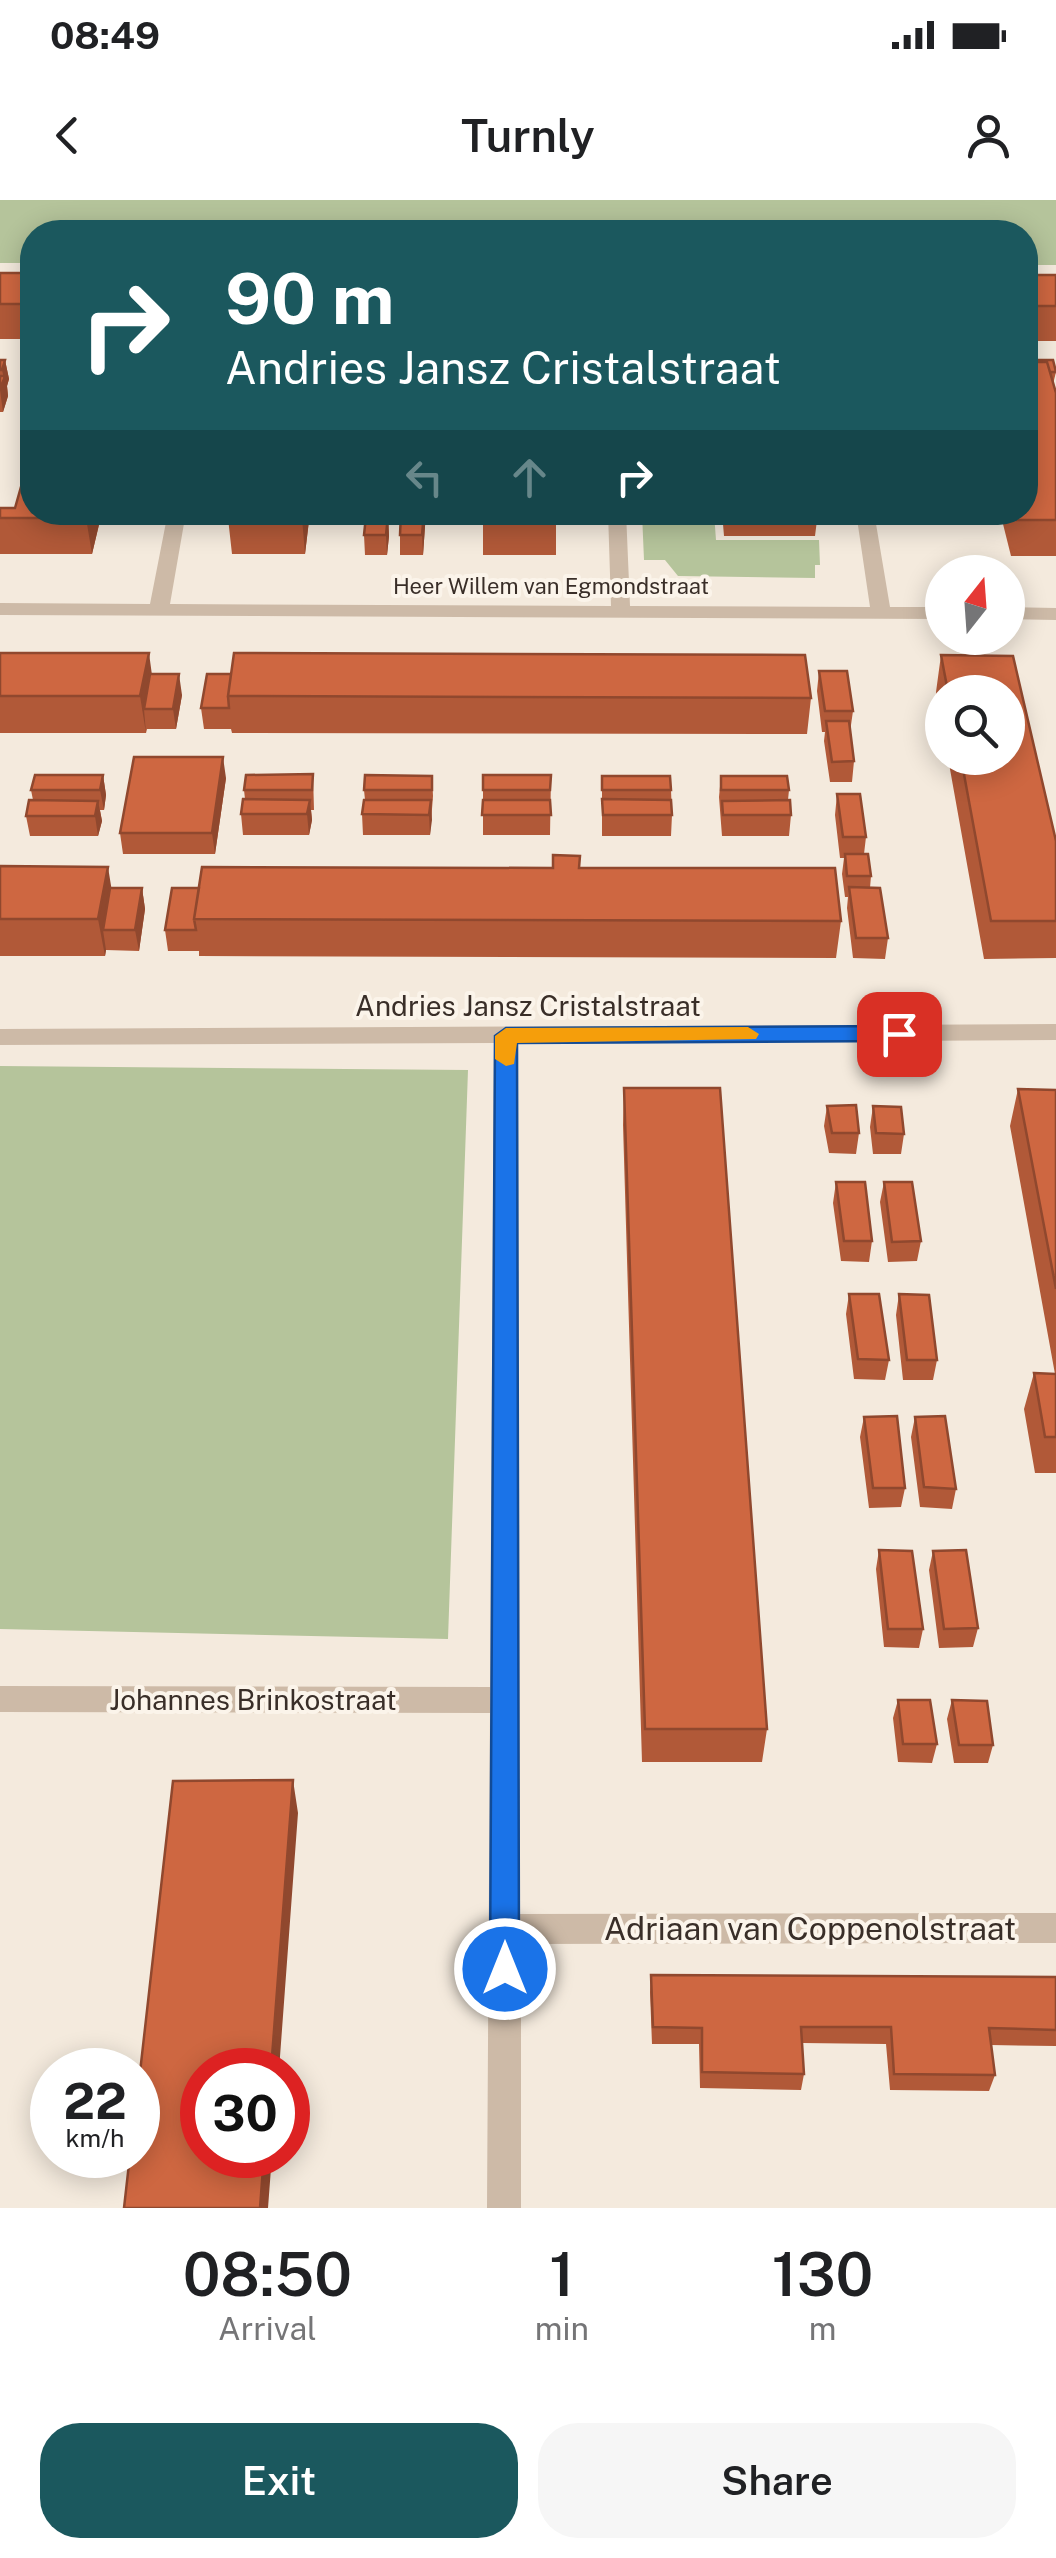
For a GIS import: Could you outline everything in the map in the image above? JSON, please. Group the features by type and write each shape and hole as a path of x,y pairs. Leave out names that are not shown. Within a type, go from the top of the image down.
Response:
{"street":[{"path":"159,609 174,525"},
{"path":"617,525 620,612"},
{"path":"867,525 882,613"},
{"name":"Heer Willem van Egmondstraat","path":"0,609 925,613"},
{"path":"1025,613 1056,614"},
{"name":"Andries Jansz Cristalstraat","path":"0,1037 1056,1032"},
{"path":"504,2208 506,1036"},
{"name":"Johannes Brinkostraat","path":"0,1698 506,1700"},
{"name":"Adriaan van Coppenolstraat","path":"505,1929 1056,1928"}],"green space":[{"path":"0,200 1056,200 1056,265 1038,265 1038,220 20,220 20,263 0,263"},
{"path":"643,525 715,525 716,540 819,540 820,565 815,565 815,578 678,576 665,560 644,560"},
{"path":"0,1066 468,1070 448,1639 0,1629"}],"building":[{"path":"0,273 20,273 20,304 0,304"},
{"path":"1038,275 1056,275 1056,306 1038,306"},
{"path":"1038,360 1053,360 1056,372 1050,372 1047,362"},
{"path":"1038,362 1047,362 1056,393 1056,520 1038,520"},
{"path":"20,490 20,518 0,518 0,508 15,508"},
{"path":"365,525 387,525 386,535 364,535"},
{"path":"400,525 423,525 422,535 400,535"},
{"path":"0,653 149,653 140,696 0,696"},
{"path":"234,653 805,655 811,698 228,696"},
{"path":"941,655 1013,656 1017,675 945,675"},
{"path":"819,671 847,671 853,711 825,711"},
{"path":"150,674 179,674 173,709 144,709"},
{"path":"207,674 231,674 229,708 201,708"},
{"path":"1025,708 1056,841 1056,921 991,921 964,775 1025,775"},
{"path":"826,721 849,721 854,761 832,762"},
{"path":"134,757 223,757 212,833 120,833"},
{"path":"313,774 312,790 244,790 246,775"},
{"path":"35,775 103,775 100,790 31,790"},
{"path":"365,775 432,776 432,790 364,790"},
{"path":"483,775 551,775 550,790 483,790"},
{"path":"602,776 670,776 671,790 602,790"},
{"path":"721,776 787,776 789,790 721,790"},
{"path":"837,794 860,794 866,837 843,837"},
{"path":"243,799 310,800 307,814 241,814"},
{"path":"602,799 671,800 672,815 603,815"},
{"path":"29,800 98,801 95,816 26,816"},
{"path":"364,800 431,800 429,815 362,814"},
{"path":"483,800 550,800 551,815 482,815"},
{"path":"790,800 791,815 723,815 722,801"},
{"path":"845,854 868,854 871,876 847,876"},
{"path":"553,855 580,856 579,868 835,868 841,921 194,919 202,867 553,868"},
{"path":"0,866 108,867 98,919 0,919"},
{"path":"849,887 880,888 888,938 856,938"},
{"path":"110,888 142,888 135,930 103,930"},
{"path":"172,888 199,888 196,930 165,930"},
{"path":"624,1088 720,1088 767,1729 645,1729"},
{"path":"1018,1089 1056,1090 1056,1289"},
{"path":"856,1105 859,1133 832,1133 827,1106"},
{"path":"873,1106 901,1107 904,1134 876,1133"},
{"path":"836,1182 865,1182 872,1241 844,1241"},
{"path":"884,1182 912,1182 921,1241 892,1242"},
{"path":"849,1294 879,1294 889,1360 858,1359"},
{"path":"899,1294 929,1295 937,1360 907,1360"},
{"path":"1034,1373 1056,1374 1056,1437 1045,1437"},
{"path":"897,1416 905,1488 873,1488 864,1417"},
{"path":"945,1416 956,1489 924,1487 915,1417"},
{"path":"879,1550 912,1551 923,1629 888,1629"},
{"path":"966,1550 978,1628 944,1629 933,1551"},
{"path":"898,1700 930,1700 937,1744 903,1744"},
{"path":"952,1700 987,1701 993,1745 959,1745"},
{"path":"293,1780 273,2048 180,2048 180,2178 262,2178 260,2208 124,2208 127,2178 160,2178 160,2048 143,2048 173,1781"},
{"path":"651,1975 1056,1977 1056,2030 989,2028 995,2075 894,2074 891,2027 801,2027 804,2074 702,2072 702,2028 653,2027"}],"slow traffic":[{"path":"506,1059 506,1036 748,1034"}],"route":[{"path":"505,1969 506,1036 899,1034"}]}
